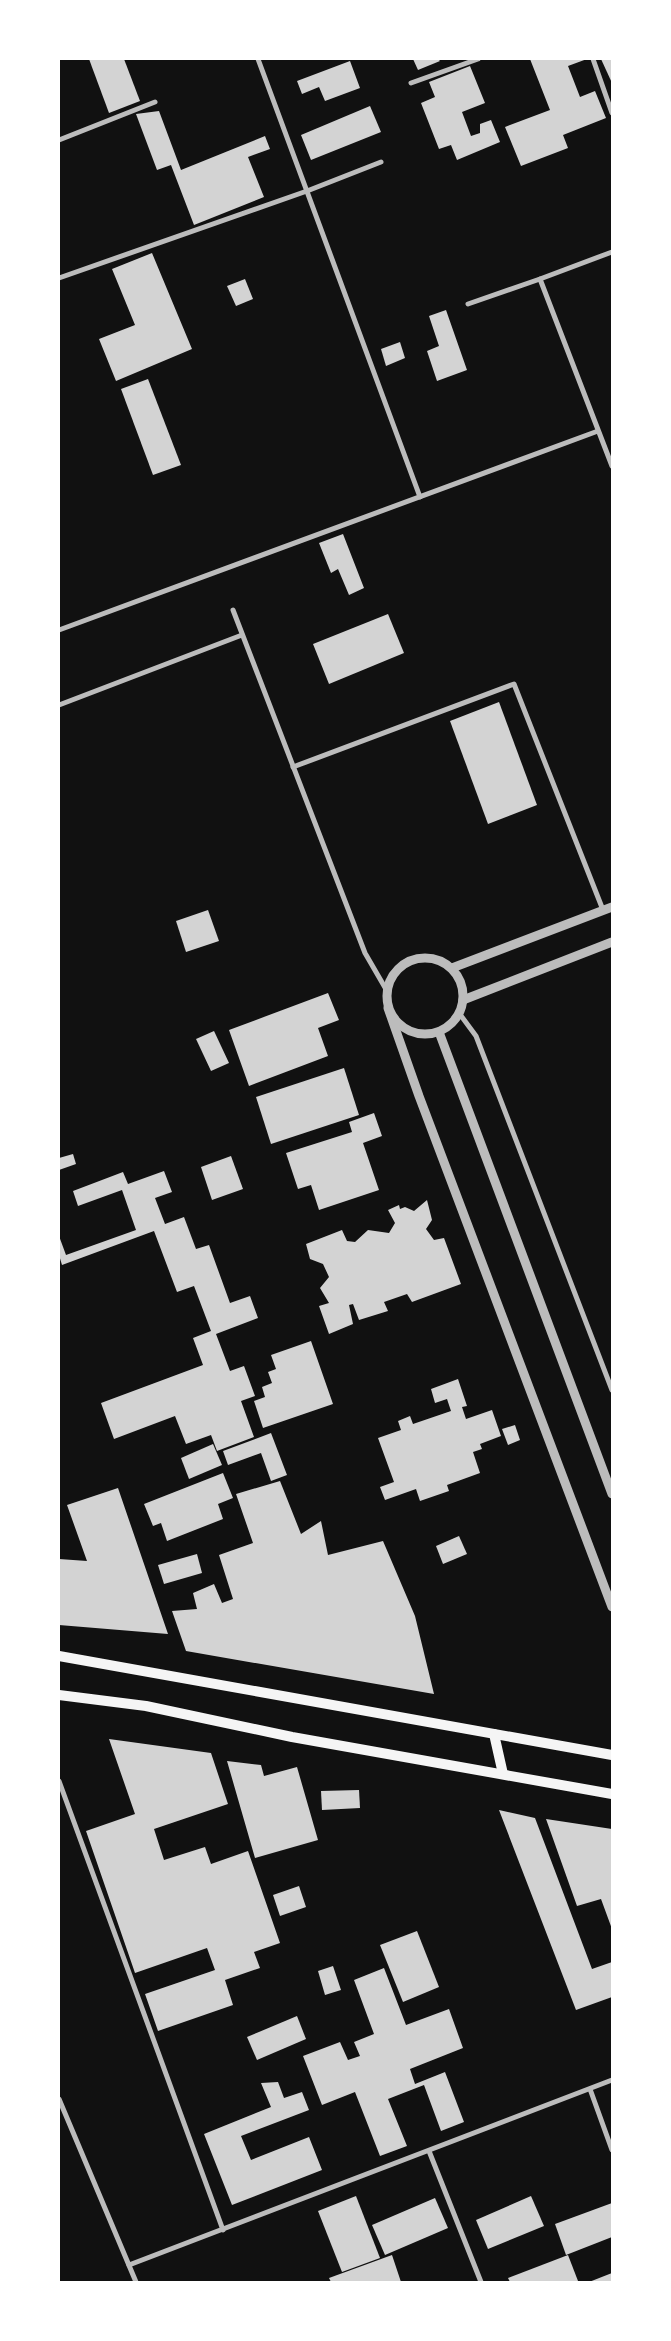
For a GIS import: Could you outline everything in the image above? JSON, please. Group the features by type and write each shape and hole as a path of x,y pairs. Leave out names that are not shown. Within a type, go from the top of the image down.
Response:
{"main road":[{"path":"59,1656 612,1756"},
{"path":"59,1695 146,1706 292,1737 612,1794"},
{"path":"494,1734 503,1774"}],"street":[{"path":"258,59 420,497"},
{"path":"411,84 478,59"},
{"path":"593,59 612,113"},
{"path":"59,140 155,102"},
{"path":"59,278 307,191 381,162"},
{"path":"468,304 612,252"},
{"path":"540,279 612,466"},
{"path":"59,630 598,431"},
{"path":"233,610 365,953 387,991"},
{"path":"59,705 242,635"},
{"path":"293,767 514,684 608,908 452,968"},
{"path":"463,1000 612,942"},
{"path":"388,1008 399,1023 410,1031 425,1034 439,1032 451,1024 459,1013 463,1000 462,988 452,968 437,959 421,958 404,963 392,975 387,991 388,1008 422,1105 612,1607"},
{"path":"459,1013 476,1036 612,1390"},
{"path":"439,1032 612,1494"},
{"path":"59,1781 223,2230"},
{"path":"129,2265 612,2080"},
{"path":"590,2089 612,2150"},
{"path":"59,2099 136,2282"},
{"path":"429,2151 481,2282"}],"building":[{"path":"89,59 124,59 140,101 109,113"},
{"path":"413,59 438,59 440,61 418,70"},
{"path":"530,59 587,59 568,66 580,97 595,91 606,118 563,135 568,148 521,166 505,127 550,110"},
{"path":"601,59 612,59 612,83"},
{"path":"350,61 360,88 325,101 319,87 302,94 297,81"},
{"path":"470,66 485,103 462,112 471,136 480,133 480,124 491,120 500,142 457,160 451,145 439,149 421,103 435,97 429,82"},
{"path":"370,106 381,132 311,160 301,135"},
{"path":"159,111 181,170 265,136 270,149 248,157 264,197 194,225 171,165 157,170 136,114"},
{"path":"152,253 192,349 116,381 99,339 135,325 112,269"},
{"path":"245,279 253,299 236,306 227,286"},
{"path":"446,310 467,370 437,381 427,351 439,346 429,316"},
{"path":"400,342 405,358 386,366 381,349"},
{"path":"148,379 181,465 153,475 121,389"},
{"path":"343,534 364,588 349,595 338,569 331,573 319,543"},
{"path":"388,614 404,653 329,684 313,644"},
{"path":"499,702 537,805 488,824 450,721"},
{"path":"208,910 219,941 186,952 176,921"},
{"path":"328,993 339,1020 318,1028 328,1056 249,1086 229,1030"},
{"path":"214,1031 229,1063 211,1071 196,1039"},
{"path":"344,1068 359,1115 271,1144 256,1097"},
{"path":"374,1113 382,1136 363,1143 379,1190 319,1210 311,1185 298,1189 286,1153 352,1132 349,1122"},
{"path":"73,1154 76,1164 59,1170 59,1158"},
{"path":"231,1156 243,1189 212,1200 201,1167"},
{"path":"164,1171 172,1192 155,1198 165,1224 184,1217 196,1249 209,1245 230,1303 250,1296 258,1318 216,1334 230,1371 244,1366 255,1396 241,1401 254,1437 217,1451 211,1435 186,1444 175,1416 114,1439 101,1403 203,1365 193,1338 211,1331 194,1286 177,1292 154,1231 62,1265 59,1255 59,1236 66,1255 136,1230 122,1190 78,1206 73,1191 123,1172 128,1184"},
{"path":"427,1200 432,1220 426,1229 434,1240 444,1238 461,1284 412,1302 407,1294 384,1302 388,1311 359,1320 353,1304 349,1305 353,1324 329,1334 319,1306 329,1303 320,1288 329,1277 323,1264 310,1259 306,1244 342,1230 347,1241 355,1242 368,1230 389,1233 395,1223 388,1210 399,1205 400,1209 405,1207 414,1211"},
{"path":"311,1341 333,1404 263,1428 254,1401 265,1397 262,1387 272,1383 268,1372 276,1369 271,1355"},
{"path":"458,1379 467,1406 462,1407 466,1419 492,1410 501,1436 480,1444 482,1449 473,1452 480,1473 447,1485 449,1491 420,1501 416,1489 385,1500 380,1487 394,1482 378,1438 401,1430 398,1421 410,1416 413,1424 451,1411 447,1399 435,1403 431,1389"},
{"path":"515,1425 520,1440 508,1445 502,1429"},
{"path":"271,1433 287,1475 271,1481 261,1453 228,1465 223,1451"},
{"path":"213,1444 222,1465 189,1479 181,1458"},
{"path":"223,1473 233,1498 218,1504 223,1519 167,1541 161,1523 153,1526 144,1504"},
{"path":"280,1481 301,1534 321,1521 328,1555 383,1541 415,1616 434,1694 186,1651 172,1611 197,1609 193,1593 214,1584 222,1603 233,1599 219,1555 253,1543 236,1494"},
{"path":"118,1488 168,1634 59,1625 59,1559 87,1561 67,1505"},
{"path":"459,1536 467,1554 443,1564 436,1546"},
{"path":"197,1554 202,1573 164,1584 158,1565"},
{"path":"109,1739 211,1753 228,1804 154,1829 164,1860 205,1847 211,1864 248,1851 280,1943 254,1952 260,1968 225,1980 233,2005 158,2031 145,1994 215,1970 207,1948 135,1973 86,1831 135,1814"},
{"path":"227,1761 261,1765 264,1776 297,1767 318,1840 255,1858"},
{"path":"359,1790 360,1808 322,1810 321,1791"},
{"path":"499,1810 535,1818 592,1969 612,1962 612,1997 576,2010"},
{"path":"546,1819 612,1829 612,1929 601,1899 577,1906"},
{"path":"299,1886 306,1907 280,1916 273,1895"},
{"path":"417,1931 439,1987 403,2002 380,1945"},
{"path":"333,1966 341,1990 325,1995 318,1971"},
{"path":"384,1968 406,2025 449,2009 463,2048 410,2069 415,2084 445,2072 464,2122 441,2131 424,2085 388,2099 407,2146 380,2156 355,2092 322,2105 303,2056 340,2042 348,2060 360,2056 354,2042 374,2034 354,1980"},
{"path":"297,2016 306,2039 257,2060 247,2037"},
{"path":"278,2082 284,2098 302,2092 309,2110 241,2136 251,2160 309,2137 322,2170 232,2205 204,2134 271,2107 261,2083"},
{"path":"356,2196 380,2258 342,2272 318,2211"},
{"path":"531,2196 544,2226 488,2249 476,2220"},
{"path":"435,2198 448,2228 385,2255 372,2225"},
{"path":"612,2203 612,2237 566,2255 555,2224"},
{"path":"392,2255 401,2282 331,2282 329,2278"},
{"path":"568,2255 578,2281 510,2282 508,2278"},
{"path":"612,2273 612,2282 589,2282"}]}
